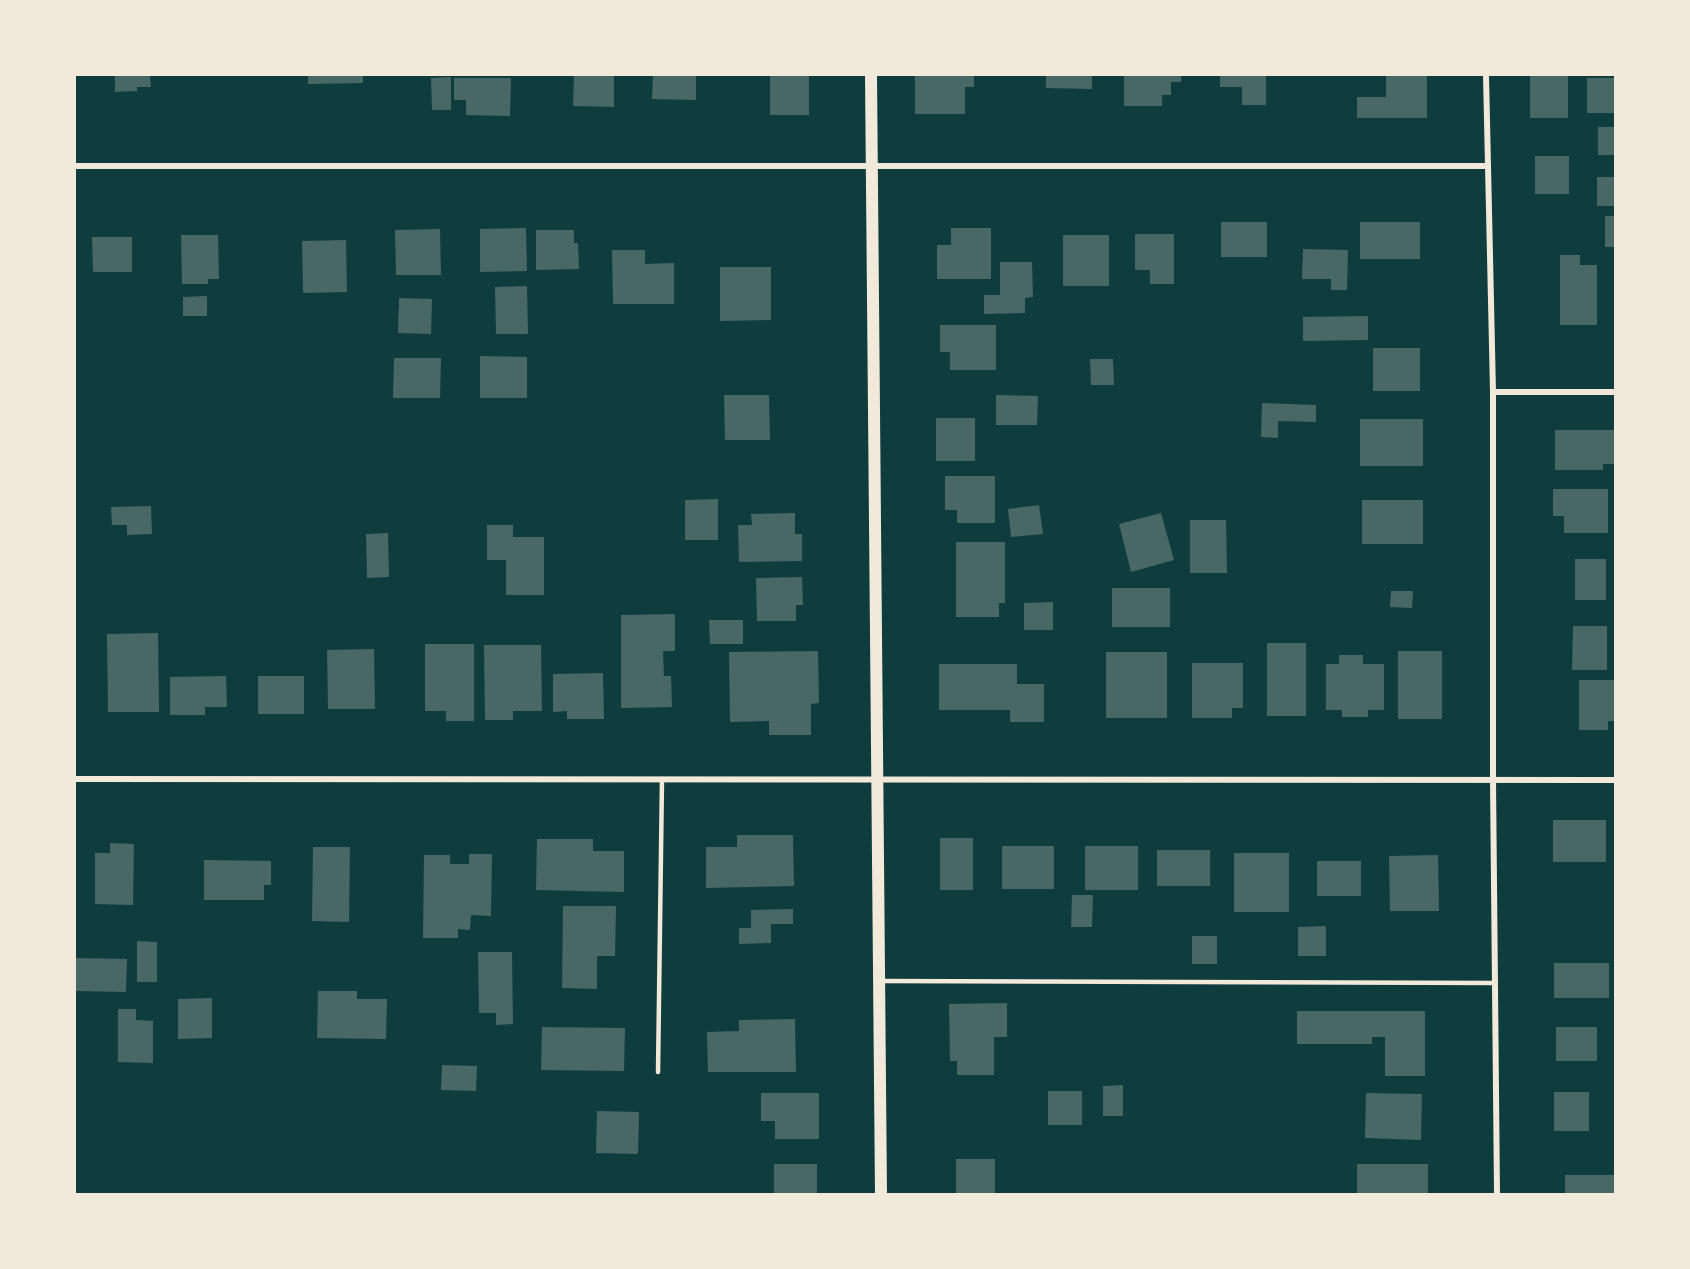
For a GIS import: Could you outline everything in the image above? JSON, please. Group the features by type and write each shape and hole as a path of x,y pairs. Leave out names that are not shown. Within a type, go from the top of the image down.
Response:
{"main road":[{"path":"871,75 881,1194"}],"street":[{"path":"1486,75 1493,392 1493,780 1497,1194"},
{"path":"75,166 1487,166"},
{"path":"1493,392 1615,392"},
{"path":"75,779 1615,780"}],"lane":[{"path":"658,1072 662,779"},
{"path":"879,981 1495,983"}],"building":[{"path":"115,75 150,75 151,87 137,87 137,91 115,92"},
{"path":"308,75 363,75 363,83 308,84"},
{"path":"574,75 614,75 614,107 573,106"},
{"path":"653,75 696,75 696,100 652,99"},
{"path":"770,75 809,75 809,115 770,115"},
{"path":"915,75 974,75 974,87 965,87 965,114 915,114"},
{"path":"1046,75 1092,75 1092,89 1046,88"},
{"path":"1124,75 1181,75 1181,82 1171,82 1171,95 1162,95 1162,106 1124,106"},
{"path":"1220,75 1266,75 1266,105 1242,105 1242,87 1220,87"},
{"path":"1386,75 1427,75 1427,118 1357,118 1357,97 1386,97"},
{"path":"1530,76 1568,76 1568,118 1530,118"},
{"path":"451,77 451,110 432,110 431,78"},
{"path":"454,78 511,78 510,116 466,115 466,100 454,100"},
{"path":"1587,78 1615,78 1615,113 1587,113"},
{"path":"1598,127 1615,127 1615,155 1598,155"},
{"path":"1535,156 1569,156 1569,194 1535,194"},
{"path":"1597,177 1615,177 1615,206 1597,206"},
{"path":"1605,216 1615,216 1615,247 1605,247"},
{"path":"1221,222 1267,222 1267,257 1221,257"},
{"path":"1360,222 1420,222 1420,259 1360,259"},
{"path":"526,228 527,271 480,272 480,229"},
{"path":"951,228 991,228 991,279 937,279 937,245 951,245"},
{"path":"440,229 441,275 396,275 395,230"},
{"path":"536,230 574,230 574,243 578,243 579,269 536,270"},
{"path":"1135,234 1174,234 1174,284 1150,284 1150,270 1135,270"},
{"path":"181,235 218,235 219,279 208,279 208,284 182,284"},
{"path":"1063,235 1109,235 1109,286 1063,286"},
{"path":"92,237 132,237 132,272 93,272"},
{"path":"346,240 347,292 303,293 302,241"},
{"path":"1303,249 1348,250 1347,290 1331,290 1331,279 1302,279"},
{"path":"612,250 645,250 645,264 674,263 674,304 613,304"},
{"path":"1560,255 1580,255 1580,265 1597,265 1597,325 1560,325"},
{"path":"1000,262 1032,262 1033,297 1025,298 1025,313 984,314 984,295 1000,295"},
{"path":"720,267 771,267 771,320 720,321"},
{"path":"527,286 528,334 496,334 495,287"},
{"path":"207,296 207,316 183,316 183,297"},
{"path":"399,298 432,299 431,334 398,333"},
{"path":"1368,316 1368,340 1303,341 1303,317"},
{"path":"940,325 996,325 996,370 950,370 950,352 940,352"},
{"path":"1373,348 1420,348 1420,391 1373,391"},
{"path":"480,356 527,357 527,398 480,398"},
{"path":"394,358 441,358 440,398 393,398"},
{"path":"1090,359 1113,359 1114,385 1091,385"},
{"path":"724,395 769,395 770,440 725,440"},
{"path":"996,395 1038,396 1037,425 996,425"},
{"path":"1262,403 1316,405 1316,422 1278,421 1278,438 1261,437"},
{"path":"936,418 975,418 975,461 936,461"},
{"path":"1360,419 1423,419 1423,466 1360,466"},
{"path":"1555,430 1615,430 1615,464 1603,464 1603,470 1555,470"},
{"path":"945,476 995,476 995,523 957,523 957,510 945,510"},
{"path":"1553,489 1608,489 1608,533 1564,533 1564,516 1553,516"},
{"path":"718,499 718,540 685,540 685,500"},
{"path":"1362,500 1423,500 1423,544 1362,544"},
{"path":"1039,505 1043,534 1011,537 1008,509"},
{"path":"151,506 152,534 127,535 127,525 112,525 111,507"},
{"path":"795,513 795,534 802,534 802,561 739,562 738,525 752,525 751,514"},
{"path":"1161,513 1174,560 1131,572 1119,524"},
{"path":"1190,520 1226,520 1227,573 1190,573"},
{"path":"487,525 513,525 513,537 544,537 544,595 506,595 506,560 487,560"},
{"path":"388,533 389,577 367,578 366,534"},
{"path":"956,542 1005,542 1005,603 999,603 999,617 956,617"},
{"path":"1575,559 1606,559 1606,600 1575,600"},
{"path":"802,577 803,605 796,605 796,621 757,621 756,578"},
{"path":"1112,588 1170,588 1170,627 1112,627"},
{"path":"1391,591 1413,591 1412,608 1390,607"},
{"path":"1053,602 1053,630 1024,630 1024,603"},
{"path":"675,614 675,651 663,651 664,676 671,676 672,707 621,708 621,615"},
{"path":"709,620 743,620 743,644 710,644"},
{"path":"1573,626 1607,626 1607,670 1572,670"},
{"path":"158,633 159,712 108,712 107,634"},
{"path":"1267,643 1306,643 1306,716 1267,716"},
{"path":"425,644 474,644 474,721 446,721 446,711 425,711"},
{"path":"484,645 541,645 542,711 513,711 513,720 485,720"},
{"path":"374,649 375,709 328,709 327,650"},
{"path":"818,651 819,703 811,704 811,735 769,735 769,721 730,722 729,652"},
{"path":"1398,651 1442,651 1442,719 1398,719"},
{"path":"1106,652 1167,652 1167,718 1106,718"},
{"path":"1339,655 1363,655 1363,664 1384,664 1384,710 1368,710 1368,717 1342,717 1342,710 1326,710 1326,664 1339,664"},
{"path":"1192,663 1243,663 1243,708 1232,708 1232,718 1192,718"},
{"path":"939,664 1017,664 1017,684 1044,684 1044,722 1010,722 1010,710 939,710"},
{"path":"603,673 604,719 567,719 567,711 553,712 553,674"},
{"path":"226,676 227,707 205,707 205,715 170,715 170,677"},
{"path":"258,676 304,676 304,714 258,714"},
{"path":"1579,680 1615,680 1615,721 1608,721 1608,730 1579,730"},
{"path":"1553,820 1606,820 1606,862 1553,862"},
{"path":"737,835 793,835 794,886 706,888 706,847 737,847"},
{"path":"940,838 973,838 973,890 940,890"},
{"path":"537,839 593,839 593,851 624,851 624,892 536,890"},
{"path":"110,843 134,844 133,905 95,904 95,853 110,853"},
{"path":"1002,846 1054,846 1054,889 1002,889"},
{"path":"1085,846 1138,846 1138,890 1085,890"},
{"path":"313,847 350,847 349,922 312,921"},
{"path":"1157,850 1210,850 1210,886 1157,886"},
{"path":"1234,853 1289,853 1289,912 1234,912"},
{"path":"469,854 492,854 491,916 471,915 470,930 458,929 458,938 423,938 424,855 450,855 450,864 469,864"},
{"path":"1438,855 1439,911 1390,911 1389,856"},
{"path":"204,860 271,861 271,885 264,885 264,900 204,900"},
{"path":"1317,861 1361,861 1361,896 1317,896"},
{"path":"1072,895 1093,895 1092,927 1071,927"},
{"path":"563,906 616,906 615,956 597,956 597,989 562,988"},
{"path":"793,909 793,924 771,924 771,943 739,944 739,928 751,928 751,910"},
{"path":"1326,926 1326,956 1298,956 1298,927"},
{"path":"1192,936 1217,936 1217,964 1192,964"},
{"path":"137,941 157,942 157,982 137,982"},
{"path":"478,952 512,952 513,1024 496,1025 496,1013 479,1013"},
{"path":"76,958 127,959 126,992 75,991"},
{"path":"1554,963 1609,963 1609,998 1554,998"},
{"path":"318,991 357,991 357,999 387,999 386,1039 317,1038"},
{"path":"212,998 212,1038 178,1039 178,999"},
{"path":"1007,1003 1007,1037 994,1037 994,1075 957,1075 957,1061 950,1061 949,1004"},
{"path":"118,1009 136,1009 136,1020 153,1021 153,1063 118,1062"},
{"path":"1297,1011 1425,1011 1425,1076 1385,1076 1385,1037 1372,1037 1372,1044 1297,1044"},
{"path":"795,1019 796,1072 708,1072 707,1032 739,1031 739,1020"},
{"path":"542,1027 625,1028 624,1071 541,1070"},
{"path":"1556,1027 1597,1027 1597,1061 1556,1061"},
{"path":"442,1065 477,1066 476,1091 441,1090"},
{"path":"1123,1085 1123,1116 1103,1116 1103,1086"},
{"path":"1048,1091 1082,1091 1082,1125 1048,1125"},
{"path":"1554,1092 1589,1092 1589,1131 1554,1131"},
{"path":"761,1093 819,1093 819,1139 775,1139 775,1121 761,1121"},
{"path":"1366,1093 1422,1094 1421,1140 1365,1138"},
{"path":"597,1111 639,1112 638,1154 596,1153"},
{"path":"956,1159 995,1159 995,1194 956,1194"},
{"path":"774,1164 817,1164 817,1194 774,1194"},
{"path":"1357,1164 1428,1164 1428,1194 1357,1194"},
{"path":"1565,1175 1615,1175 1615,1194 1565,1194"}]}
